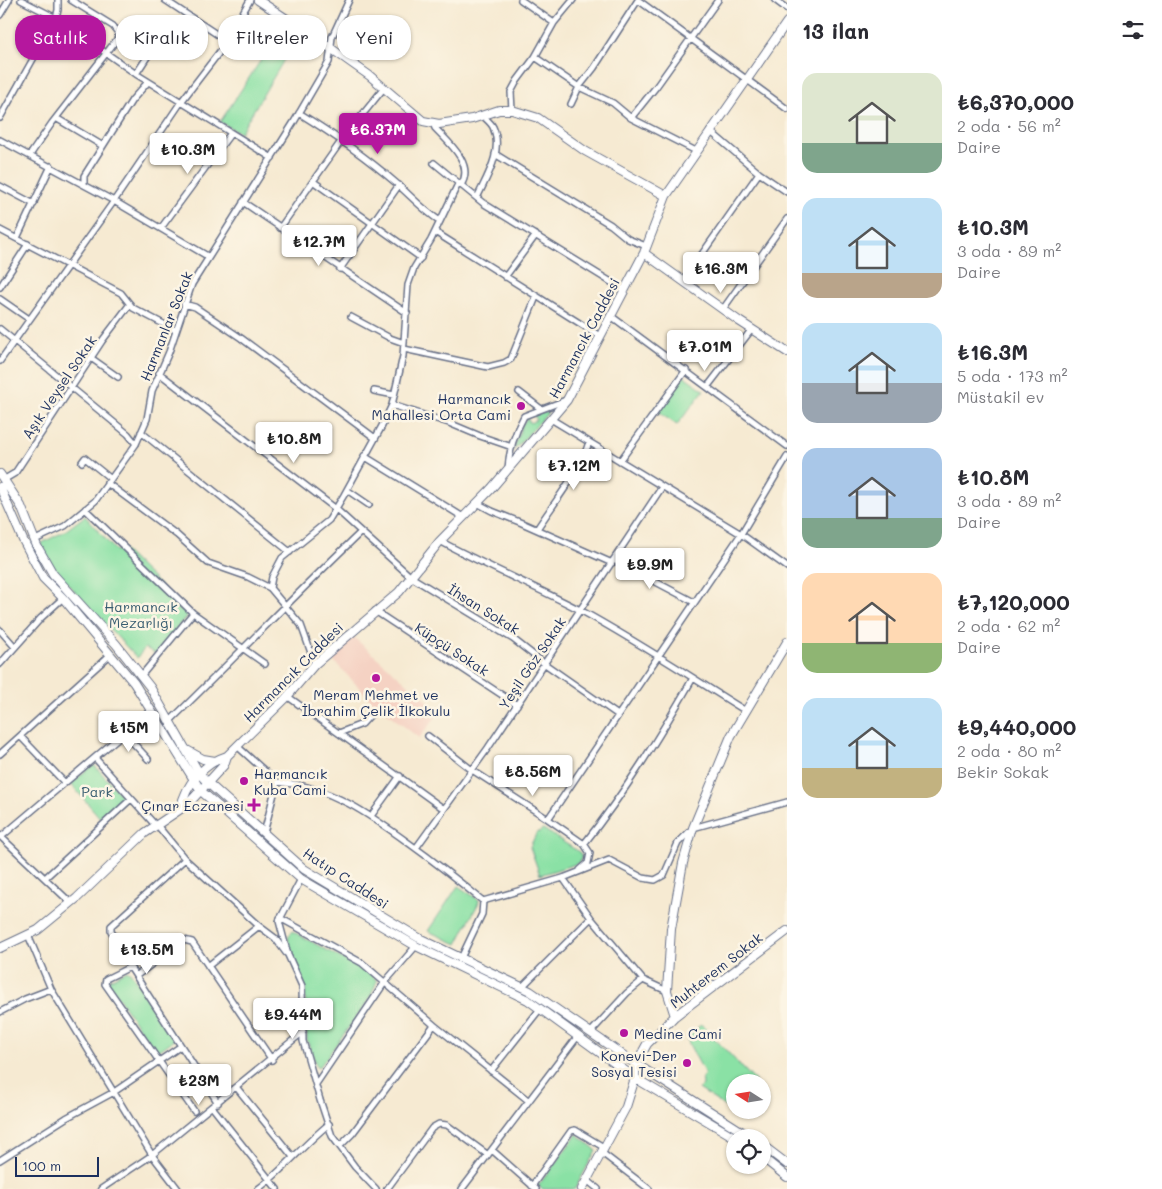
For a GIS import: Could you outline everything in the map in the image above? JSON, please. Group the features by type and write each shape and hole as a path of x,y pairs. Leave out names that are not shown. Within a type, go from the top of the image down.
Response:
{"street":[{"path":"0,15 9,0"},
{"path":"21,0 50,15"},
{"path":"57,15 58,0"},
{"path":"71,0 116,30"},
{"path":"165,0 218,35"},
{"path":"242,15 250,0"},
{"path":"258,0 329,47 423,120 439,124 472,119 499,110 512,110 538,118 585,151 666,196"},
{"name":"Harmanlar Sokak","path":"35,540 65,526 95,501 136,444 147,419 152,391 169,352 192,284 272,158 329,62 329,47 332,37 349,0"},
{"path":"522,0 554,23"},
{"path":"512,110 511,92 535,57 554,23 573,0"},
{"path":"571,104 579,87 594,68 638,0 787,109"},
{"path":"632,118 718,0"},
{"path":"774,0 787,9"},
{"name":"Harmancık Caddesi","path":"227,756 287,696 315,664 399,592 440,541 508,470 567,400 645,250 666,196 746,80 786,27"},
{"path":"116,41 106,54 272,158"},
{"path":"0,362 114,201 181,102 218,53"},
{"path":"535,57 579,87 613,104 632,118 696,151"},
{"path":"0,118 32,60"},
{"path":"30,155 101,60"},
{"path":"136,74 146,60"},
{"path":"84,184 84,176 102,146 132,100 148,82"},
{"path":"280,228 342,140 384,88"},
{"path":"299,113 342,140 399,185 425,211 440,222"},
{"path":"477,198 494,162 496,144 493,127 483,116"},
{"path":"56,118 102,146"},
{"path":"270,588 272,577 282,558 328,520 336,509 392,404 404,349 408,285 414,268 464,180 465,172 462,159 435,128 433,123"},
{"path":"710,132 759,173 787,192"},
{"path":"161,228 231,133"},
{"path":"0,140 84,184 209,257"},
{"path":"495,154 611,225 723,310 787,352"},
{"path":"434,163 477,198 624,290"},
{"path":"18,238 51,166"},
{"path":"683,281 759,173"},
{"path":"314,182 421,258"},
{"path":"340,269 399,185"},
{"path":"0,186 34,204"},
{"path":"243,202 406,312"},
{"path":"723,310 787,219"},
{"path":"0,230 121,293 133,308 175,330"},
{"path":"435,232 600,336"},
{"path":"505,277 536,235"},
{"path":"0,288 28,244"},
{"path":"404,349 488,367 504,363 511,359 536,297"},
{"path":"0,299 29,319"},
{"name":"Aşık Veysel Sokak","path":"2,477 15,473 71,387 130,304"},
{"path":"184,304 195,307 242,338 375,438"},
{"path":"611,316 787,446"},
{"path":"351,317 390,338 404,343"},
{"path":"0,329 128,434 136,444"},
{"path":"708,386 752,329"},
{"path":"91,358 118,377"},
{"path":"620,461 686,370"},
{"name":"İhsan Sokak","path":"159,373 336,509 411,576 513,639 618,715"},
{"path":"374,391 394,395"},
{"path":"519,392 541,409"},
{"path":"508,470 517,429 524,416 567,400"},
{"path":"392,404 512,447"},
{"path":"552,419 741,534 787,567"},
{"path":"141,432 290,552"},
{"path":"537,529 577,468 589,442"},
{"path":"364,456 463,517"},
{"path":"548,819 741,534 787,457"},
{"path":"82,462 85,458 109,481 177,535 208,563 248,577 270,588 301,625 315,664"},
{"name":"Hatıp Caddesi","path":"2,477 21,506 35,540 53,574 116,644 150,687 184,748 201,791 301,879 416,946 528,1000 635,1078 726,1132"},
{"name":"Hatıp Caddesi","path":"0,487 43,578 63,598 134,683 196,776 208,783 304,869 419,938 530,991 636,1064 738,1129"},
{"name":"Yeşil Göz Sokak","path":"416,848 545,664 662,487"},
{"path":"347,490 369,505"},
{"path":"477,503 492,512 613,561 694,602"},
{"path":"85,509 193,613 265,664"},
{"path":"169,722 361,532"},
{"path":"440,541 581,611 746,711"},
{"path":"0,664 41,618 63,598"},
{"name":"Küpçü Sokak","path":"375,612 517,705"},
{"path":"141,676 193,613"},
{"path":"0,630 15,647"},
{"path":"675,1016 667,991 671,929 683,863 693,828 732,736 787,642"},
{"path":"0,754 110,655"},
{"path":"584,844 623,793 650,752 693,678"},
{"path":"287,696 444,809"},
{"path":"71,903 0,837 151,710"},
{"path":"339,733 362,724 372,713"},
{"path":"124,733 148,760"},
{"path":"20,736 65,783"},
{"path":"428,736 472,770 584,844 590,853 588,862 578,872"},
{"path":"236,746 277,782 306,787 339,798 371,816 483,900"},
{"path":"184,748 198,757 216,761"},
{"path":"181,808 182,800 196,776 216,761 227,756"},
{"path":"0,948 38,930 71,903 145,833 188,804 224,765 227,756"},
{"path":"95,758 157,825 185,859 259,926 275,938 288,955"},
{"path":"371,816 400,776"},
{"path":"264,833 277,782"},
{"path":"45,878 131,799"},
{"path":"483,900 563,878 609,860 643,878 655,880 664,875 678,843 693,828 787,802"},
{"path":"185,859 111,926 111,931 130,967 218,1103"},
{"path":"563,878 591,918 643,980 667,991"},
{"path":"301,879 279,921 288,955 302,986 303,1042 332,1136 355,1167 376,1189"},
{"path":"461,958 482,914 483,900"},
{"path":"280,918 362,963 434,1025 529,1101"},
{"path":"522,987 591,918"},
{"path":"208,966 259,926"},
{"name":"Muhterem Sokak","path":"582,1189 626,1107 635,1078 636,1064 647,1044 675,1016 787,931"},
{"path":"28,935 51,989 152,1155 178,1189"},
{"path":"136,976 184,940 192,942 272,1060"},
{"path":"316,1084 385,982 416,946"},
{"path":"130,967 106,979 104,984 194,1111"},
{"path":"590,1033 627,993 643,980"},
{"path":"0,1012 25,999 51,989"},
{"path":"491,1071 540,1009"},
{"path":"340,1146 352,1134 434,1025"},
{"path":"102,1189 152,1155 272,1060 303,1032"},
{"path":"463,1189 578,1036"},
{"path":"0,1160 66,1118 114,1092 181,1046"},
{"path":"237,1088 293,1157"},
{"path":"212,1108 277,1189"},
{"path":"258,1189 270,1180 328,1124"},
{"path":"388,1189 432,1128 439,1124 447,1125 490,1153 534,1187 571,1131 575,1130 603,1150 649,1189"},
{"path":"771,1152 787,1164"},
{"path":"771,1164 787,1177"},
{"path":"588,1180 598,1189"}],"shaded area":[{"name":"Meram Mehmet ve İbrahim Çelik İlkokulu","path":"352,636 440,712 419,738 372,701 329,656"}],"green space":[{"path":"261,60 284,60 240,133 220,122"},
{"path":"684,376 704,390 677,425 658,412"},
{"path":"547,412 513,451 522,425 527,418 530,423 536,420 534,415"},
{"name":"Harmancık Mezarlığı","path":"85,516 116,551 121,548 189,613 156,654 145,648 137,658 54,569 41,549 42,543 65,531"},
{"name":"Park","path":"91,766 95,766 123,797 123,801 101,819 71,784"},
{"path":"543,829 579,852 582,857 579,863 540,875 530,847 536,834"},
{"path":"458,886 479,900 457,944 428,931"},
{"path":"292,931 372,975 377,981 369,1000 317,1068 307,1040 305,988 288,938"},
{"path":"127,970 131,973 175,1039 156,1053 109,984 108,981"},
{"path":"701,1024 748,1074 726,1074 726,1107 699,1089 703,1085 702,1077 705,1074 688,1039"},
{"path":"577,1134 596,1150 575,1189 542,1189 538,1186"}],"place":[{"name":"Harmancık Mahallesi Orta Cami","path":"521,406"},
{"name":"Meram Mehmet ve İbrahim Çelik İlkokulu","path":"376,678"},
{"name":"Harmancık Kuba Cami","path":"244,781"},
{"name":"Çınar Eczanesi","path":"254,805"},
{"name":"Medine Cami","path":"624,1033"},
{"name":"Konevi-Der Sosyal Tesisi","path":"687,1063"}]}
